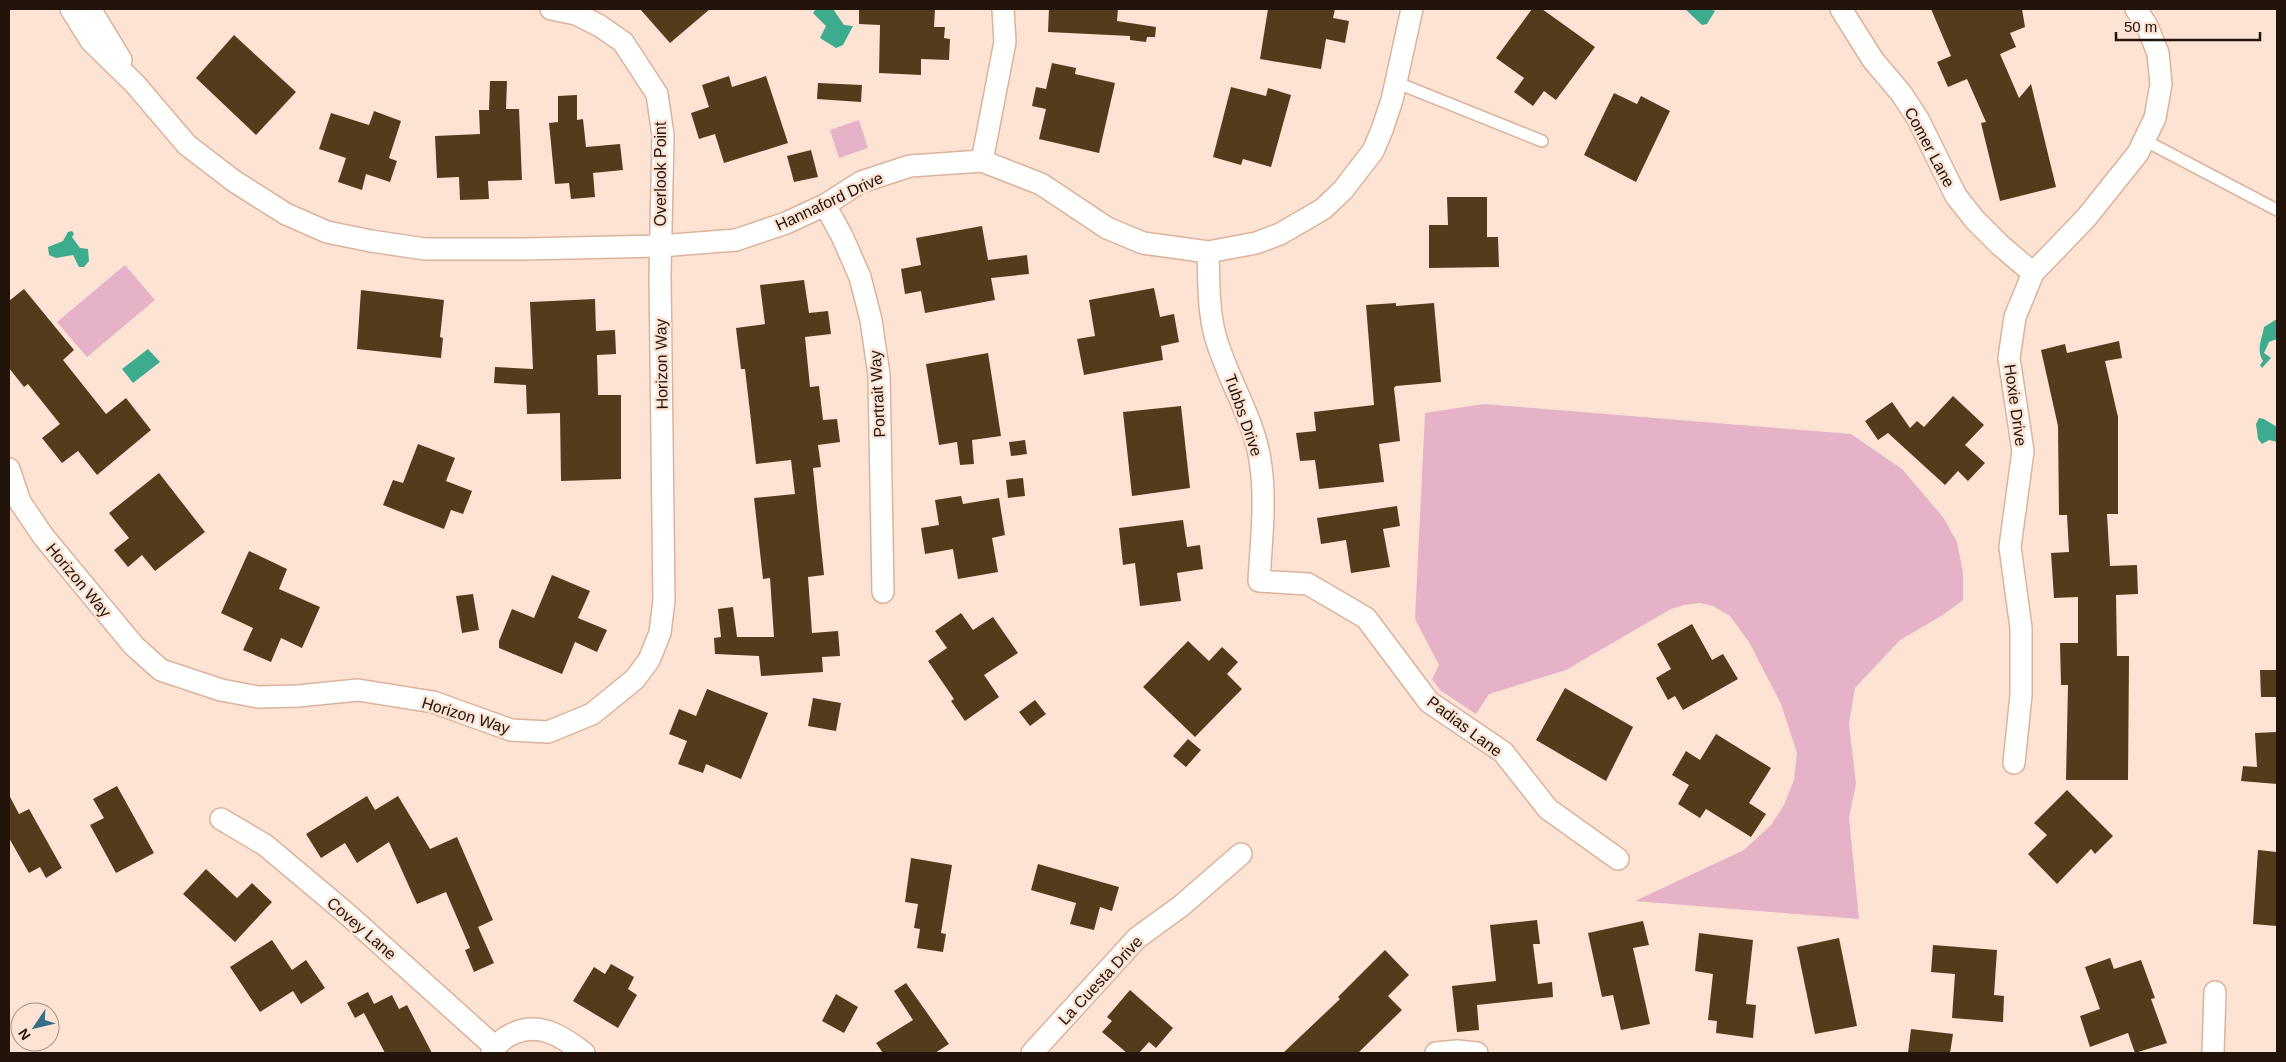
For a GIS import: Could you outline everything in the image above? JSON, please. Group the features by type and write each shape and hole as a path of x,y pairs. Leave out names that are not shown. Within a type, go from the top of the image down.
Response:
{"street":[{"name":"Hannaford Drive","path":"71,9 91,41 135,84 187,145 226,175 286,214 327,232 425,249 660,246 736,240 786,223 825,205 861,182 910,166 982,161 1040,184 1107,228 1143,244 1208,252 1256,243 1280,234 1303,223 1323,209 1344,190 1373,151 1382,130 1412,9"},
{"name":"Hannaford Drive","path":"90,9 135,84"},
{"name":"Overlook Point","path":"551,9 576,14 600,26 623,42 657,94 662,136 660,246"},
{"path":"982,161 1005,42 1003,9"},
{"name":"Comer Lane","path":"1841,9 1873,60 1901,93 1918,119 1956,196 1975,220 2000,245 2033,273"},
{"name":"Hoxie Drive","path":"2014,763 2021,695 2021,628 2010,547 2023,451 2009,358 2015,317 2033,273 2086,218 2138,153 2155,118 2161,84 2158,53 2147,26 2136,9"},
{"name":"Portrait Way","path":"825,205 842,236 860,277 870,320 879,374 883,592"},
{"name":"Horizon Way","path":"9,469 20,502 42,536 134,646 161,670 221,690 258,697 298,696 358,690 433,702 511,730 548,732 592,714 628,685 649,660 660,633 664,600 660,246"},
{"name":"Tubbs Drive","path":"1208,252 1211,311 1215,335 1250,421 1261,466 1263,506 1259,581"},
{"name":"Padias Lane","path":"1259,581 1308,584 1366,618 1430,702 1503,752 1548,810 1618,859"},
{"name":"Covey Lane","path":"221,819 265,845 346,914 494,1050"},
{"name":"La Cuesta Drive","path":"1032,1053 1137,938 1181,906 1241,854"},
{"path":"2213,1053 2215,992"},
{"path":"494,1050 509,1036 521,1030 535,1028 552,1032 584,1053"},
{"path":"1436,1053 1456,1051 1477,1053"}],"lane":[{"path":"1395,82 1542,141"},
{"path":"2144,140 2277,210"}],"shaded area":[{"path":"859,120 868,148 839,158 830,130"},
{"path":"125,265 155,300 87,357 57,322"},
{"path":"1484,404 1851,434 1902,469 1943,517 1957,542 1963,572 1963,600 1943,615 1900,640 1855,688 1849,724 1856,784 1849,817 1859,919 1635,901 1744,850 1771,825 1784,805 1794,780 1797,753 1781,704 1749,642 1730,616 1713,606 1700,603 1671,609 1566,670 1489,694 1476,714 1440,690 1432,679 1439,665 1415,619 1425,413"}],"water":[{"path":"816,9 833,9 844,25 853,26 843,45 836,48 820,38 826,26 813,13"},
{"path":"1685,9 1710,9 1715,11 1707,24 1702,25"},
{"path":"72,231 74,234 72,237 80,248 88,249 89,261 84,267 79,267 73,255 56,258 49,255 48,247 63,241 68,232"},
{"path":"2277,319 2277,339 2269,342 2264,353 2271,358 2262,368 2260,365 2263,361 2260,348 2264,327"},
{"path":"148,349 160,362 133,383 122,369"},
{"path":"2259,418 2277,427 2277,442 2269,440 2262,444 2258,439 2256,424"}],"building":[{"path":"640,9 710,9 670,43"},
{"path":"859,9 935,9 934,27 945,27 944,38 950,39 949,60 921,59 921,75 879,73 880,25 859,24"},
{"path":"1049,9 1118,9 1117,21 1156,27 1155,37 1147,37 1146,42 1130,40 1130,36 1048,32"},
{"path":"1268,9 1335,9 1333,18 1349,21 1345,43 1326,39 1321,69 1260,59"},
{"path":"1532,9 1542,9 1595,47 1556,100 1544,91 1533,106 1514,92 1524,78 1496,58"},
{"path":"1931,9 2022,9 2025,27 2010,33 2016,47 2000,54 2019,98 2031,84 2056,187 2000,201 1981,123 1986,122 1967,79 1948,87 1937,62 1951,56"},
{"path":"234,35 296,92 256,135 196,78"},
{"path":"1052,63 1076,68 1075,74 1115,83 1099,153 1039,139 1046,109 1032,106 1036,87 1046,89"},
{"path":"729,76 732,87 766,76 788,143 724,163 715,134 699,139 691,113 709,107 702,85"},
{"path":"490,81 507,81 506,109 519,109 522,180 488,181 489,199 460,200 459,177 437,178 435,136 480,134 479,110 489,110"},
{"path":"818,83 862,85 861,102 817,99"},
{"path":"1231,87 1266,96 1268,88 1291,95 1271,167 1243,159 1241,165 1213,157"},
{"path":"1614,93 1637,104 1641,96 1670,111 1636,182 1584,155"},
{"path":"577,95 577,120 583,119 586,147 620,144 623,170 593,173 595,197 571,199 569,183 555,184 549,123 558,122 558,96"},
{"path":"374,111 401,121 389,158 397,161 390,182 366,174 362,190 338,182 346,158 319,149 331,113 369,125"},
{"path":"811,150 818,177 794,182 787,156"},
{"path":"1447,197 1487,197 1487,237 1498,237 1499,267 1429,268 1429,225 1448,225"},
{"path":"982,226 988,260 1027,255 1029,274 991,278 995,300 925,313 921,291 905,294 901,269 921,265 916,238"},
{"path":"804,280 809,313 828,311 831,334 805,337 810,387 819,386 823,420 837,419 840,442 818,445 821,467 813,468 824,575 808,577 812,633 838,631 840,656 822,657 823,672 761,676 759,656 715,654 714,638 721,637 718,609 733,607 737,637 774,637 770,578 763,579 754,498 795,494 791,460 756,464 745,369 741,369 736,328 765,324 760,285"},
{"path":"1154,288 1160,317 1174,314 1179,342 1161,346 1163,360 1084,375 1077,339 1095,336 1089,300"},
{"path":"24,289 74,350 63,360 106,414 126,398 151,430 97,475 78,451 62,463 42,438 60,424 28,384 24,387 9,368 9,301"},
{"path":"361,290 444,300 440,337 443,338 441,358 357,349"},
{"path":"595,299 596,331 615,330 616,354 597,355 598,395 621,395 621,479 561,481 560,413 527,414 526,385 494,383 495,367 533,369 530,302"},
{"path":"1396,303 1396,306 1434,303 1441,382 1396,386 1394,388 1400,441 1379,444 1384,482 1319,489 1315,460 1300,461 1296,433 1316,431 1314,412 1374,405 1366,305"},
{"path":"2119,341 2122,358 2105,361 2118,417 2118,514 2107,514 2110,566 2137,565 2138,594 2116,595 2117,656 2129,656 2128,780 2066,780 2068,685 2061,685 2060,643 2078,643 2078,597 2054,598 2051,553 2069,552 2067,515 2059,515 2058,426 2041,350 2065,344 2067,353"},
{"path":"988,353 1001,436 972,440 974,464 960,465 957,442 939,445 926,364"},
{"path":"1953,396 1984,425 1965,445 1985,463 1968,481 1958,471 1945,485 1888,433 1878,440 1865,421 1892,402 1910,428 1917,421 1924,427"},
{"path":"1181,406 1190,488 1132,496 1123,412"},
{"path":"1025,440 1027,454 1011,456 1009,442"},
{"path":"418,444 455,458 446,481 472,491 463,514 451,510 444,529 383,505 393,480 403,483"},
{"path":"159,473 205,532 155,571 142,555 128,567 114,550 129,538 109,513"},
{"path":"1023,478 1025,496 1008,498 1006,480"},
{"path":"961,496 963,504 999,498 1005,535 992,538 998,572 958,579 953,549 925,554 921,528 939,525 935,500"},
{"path":"1397,506 1400,526 1383,529 1390,567 1351,573 1346,540 1321,544 1317,518"},
{"path":"1183,520 1187,547 1200,545 1203,569 1177,573 1181,601 1140,606 1135,563 1123,565 1119,528"},
{"path":"249,551 287,569 279,589 320,607 302,648 281,638 271,662 243,650 253,628 221,613"},
{"path":"552,575 590,591 578,618 607,630 597,652 575,642 562,674 499,648 499,641 512,609 534,618"},
{"path":"473,594 479,630 462,633 456,596"},
{"path":"961,613 973,630 993,617 1018,653 984,675 999,697 965,721 951,701 954,699 928,661 947,648 935,631"},
{"path":"1692,624 1712,660 1723,654 1738,679 1683,710 1675,696 1668,700 1656,678 1671,669 1657,644"},
{"path":"1188,641 1209,661 1222,647 1238,662 1227,674 1242,689 1195,737 1143,687"},
{"path":"2260,670 2277,670 2277,697 2261,697"},
{"path":"1565,688 1633,727 1606,781 1536,740"},
{"path":"707,689 768,713 741,779 706,764 703,773 678,764 687,741 669,734 679,709 696,716"},
{"path":"813,698 841,703 836,731 808,726"},
{"path":"1035,700 1046,714 1030,726 1019,712"},
{"path":"2277,732 2277,784 2241,781 2243,766 2257,767 2255,733"},
{"path":"1716,734 1771,768 1749,803 1766,814 1751,837 1706,809 1700,818 1678,804 1689,785 1672,775 1686,751 1700,760"},
{"path":"1188,739 1201,750 1186,767 1173,756"},
{"path":"117,786 154,853 116,873 90,825 104,818 93,799"},
{"path":"2067,790 2113,836 2095,854 2091,849 2057,884 2028,854 2047,835 2034,823"},
{"path":"9,795 19,814 29,809 62,868 46,878 40,867 29,873 9,838"},
{"path":"367,796 375,810 398,796 430,849 457,837 493,920 478,927 494,963 474,972 465,950 470,948 446,892 417,904 389,842 357,863 345,843 321,858 306,834"},
{"path":"2258,850 2277,852 2277,926 2253,924"},
{"path":"911,858 952,865 941,933 946,934 943,952 917,948 920,929 914,928 918,904 905,902"},
{"path":"1038,864 1119,887 1112,911 1100,907 1094,930 1070,924 1076,903 1031,890"},
{"path":"206,869 237,898 252,883 272,902 235,942 183,894"},
{"path":"1537,920 1540,944 1533,944 1538,984 1552,982 1553,997 1477,1005 1479,1030 1457,1032 1452,986 1496,981 1490,925"},
{"path":"1643,921 1649,945 1633,948 1650,1024 1621,1030 1613,995 1602,997 1588,933"},
{"path":"1699,933 1753,940 1746,1004 1756,1005 1753,1038 1716,1033 1717,1021 1708,1020 1713,974 1695,971"},
{"path":"1839,938 1857,1026 1815,1034 1797,947"},
{"path":"272,940 292,970 306,960 325,988 301,1004 293,991 260,1012 230,967"},
{"path":"1933,945 1997,950 1994,995 2004,996 2003,1022 1952,1018 1955,974 1931,972"},
{"path":"1385,950 1409,975 1388,996 1402,1010 1358,1053 1283,1053 1340,999 1338,997"},
{"path":"2110,958 2114,969 2141,960 2155,998 2151,999 2167,1043 2135,1053 2128,1033 2090,1047 2080,1016 2100,1009 2085,967"},
{"path":"611,964 634,977 628,989 637,995 618,1028 573,1001 594,967 605,974"},
{"path":"906,983 949,1044 935,1053 883,1053 876,1043 913,1020 894,991"},
{"path":"1130,990 1173,1028 1156,1048 1149,1042 1139,1053 1127,1053 1102,1032 1112,1021 1107,1017"},
{"path":"368,992 374,1004 392,995 399,1009 407,1005 432,1053 385,1053 364,1013 355,1018 347,1003"},
{"path":"836,994 858,1007 844,1033 822,1021"},
{"path":"1911,1029 1953,1034 1950,1053 1908,1053"}]}
